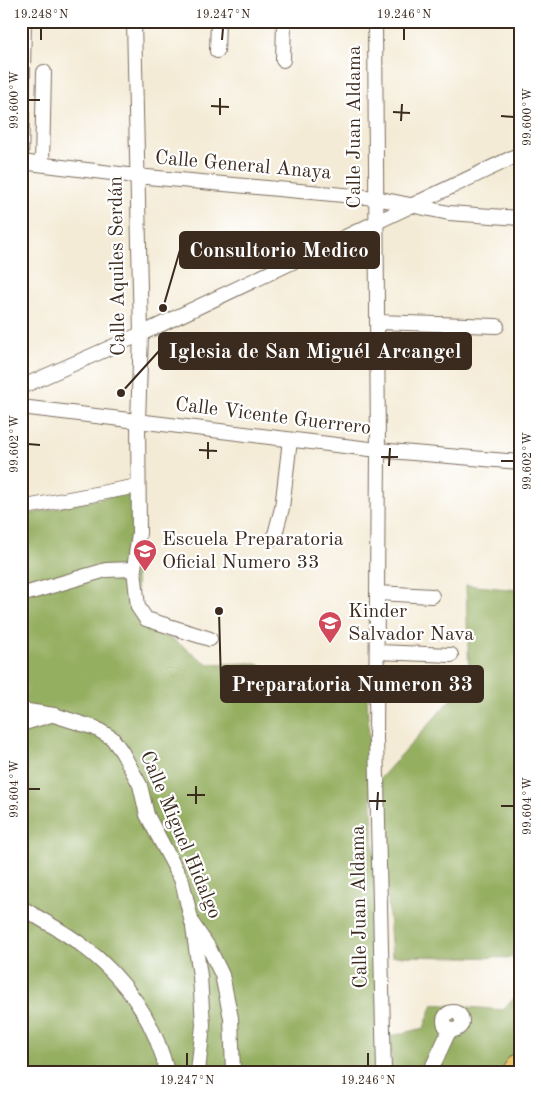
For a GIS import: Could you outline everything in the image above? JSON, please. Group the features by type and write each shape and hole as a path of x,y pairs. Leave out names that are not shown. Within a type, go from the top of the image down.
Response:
{"highway":[{"path":"513,1072 520,1063"}],"street":[{"name":"Calle Aquiles Serdán","path":"134,21 141,334 138,422 139,540 134,569 138,607 146,619 210,638"},
{"path":"217,51 218,21"},
{"path":"283,60 284,21"},
{"name":"Calle Juan Aldama","path":"375,21 378,450 376,766 384,1072"},
{"path":"21,162 24,22"},
{"path":"42,164 44,72"},
{"path":"21,387 141,334 376,223 411,204 520,154"},
{"name":"Calle General Anaya","path":"21,162 136,176 376,198 455,214 520,218"},
{"path":"377,322 498,326"},
{"name":"Calle Vicente Guerrero","path":"21,407 378,450 520,462"},
{"path":"274,538 282,508 290,440"},
{"path":"21,508 138,486"},
{"path":"21,595 106,570 134,569"},
{"path":"378,592 432,596"},
{"path":"378,652 451,655"},
{"name":"Calle Miguel Hidalgo","path":"21,710 54,715 95,728 112,738 122,752 140,786 146,815 182,881 192,923 209,948 222,975 231,1018 233,1072"},
{"path":"21,724 54,715"},
{"path":"21,907 83,946 133,995 161,1046 167,1072"},
{"path":"192,923 200,976 203,1025 198,1072"},
{"path":"430,1072 450,1030"}],"green space":[{"path":"135,491 137,617 145,627 172,639 208,664 252,663 367,696 379,959 382,1072 21,1072 21,516"},
{"path":"520,581 520,958 392,956 379,780 469,679 466,585 518,590"},
{"path":"520,976 520,1050 501,1072 392,1072 391,1036 424,1028 433,1004 503,1010 517,995"}],"place":[{"name":"Consultorio Medico","path":"163,308"},
{"name":"Iglesia de San Miguél Arcangel","path":"121,393"},
{"name":"Escuela Preparatoria Oficial Numero 33","path":"145,572"},
{"name":"Preparatoria Numeron 33","path":"219,611"},
{"name":"Kinder Salvador Nava","path":"330,644"}]}
